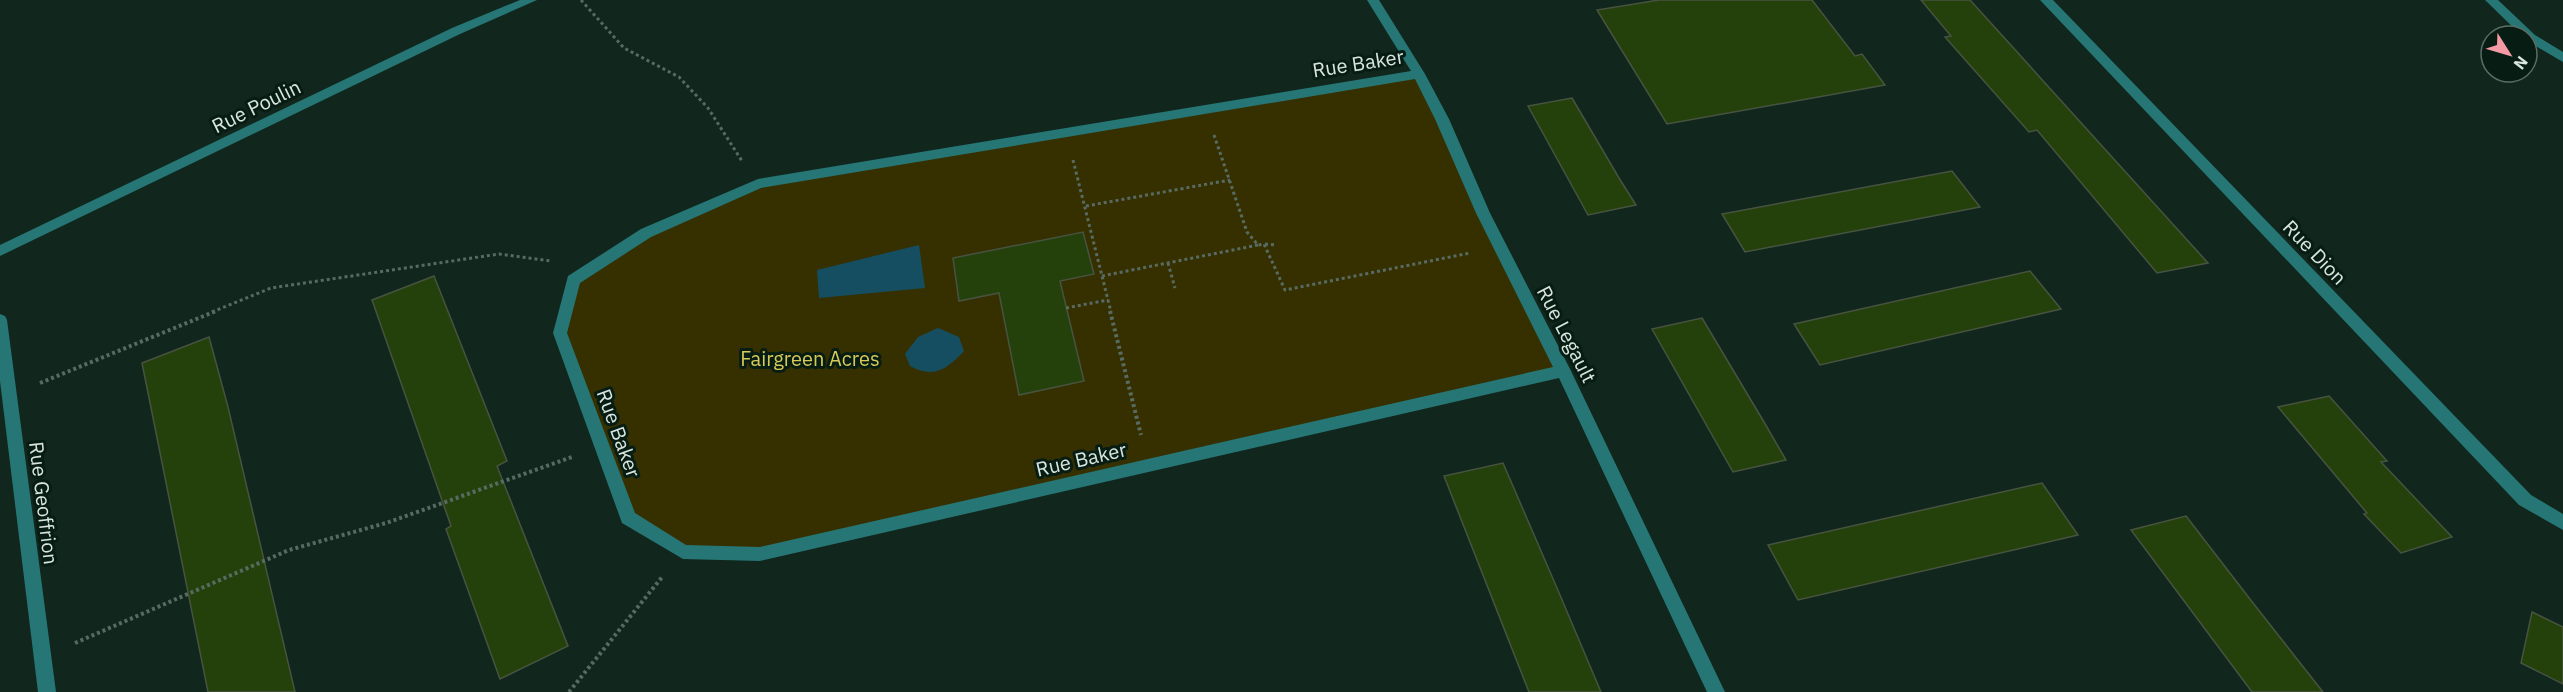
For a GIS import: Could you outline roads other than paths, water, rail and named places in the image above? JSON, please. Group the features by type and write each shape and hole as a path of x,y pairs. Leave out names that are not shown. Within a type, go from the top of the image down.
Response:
{"street":[{"name":"Rue Poulin","path":"0,251 456,31 531,0"},
{"name":"Rue Legault","path":"1372,0 1419,74 1500,248 1563,371 1716,692"},
{"name":"Rue Dion","path":"2046,0 2525,500 2563,523"},
{"path":"2492,0 2531,38 2563,58"},
{"name":"Rue Baker","path":"1419,74 758,184 646,233 573,280 560,333 628,518 683,552 760,554 1563,371"},
{"name":"Rue Geoffrion","path":"0,320 48,692"}],"water":[{"path":"919,245 925,288 819,298 817,270"},
{"path":"938,328 959,337 964,351 952,363 934,372 910,366 905,354 918,337"}],"park label":[{"name":"Fairgreen Acres","path":"810,358"}]}
